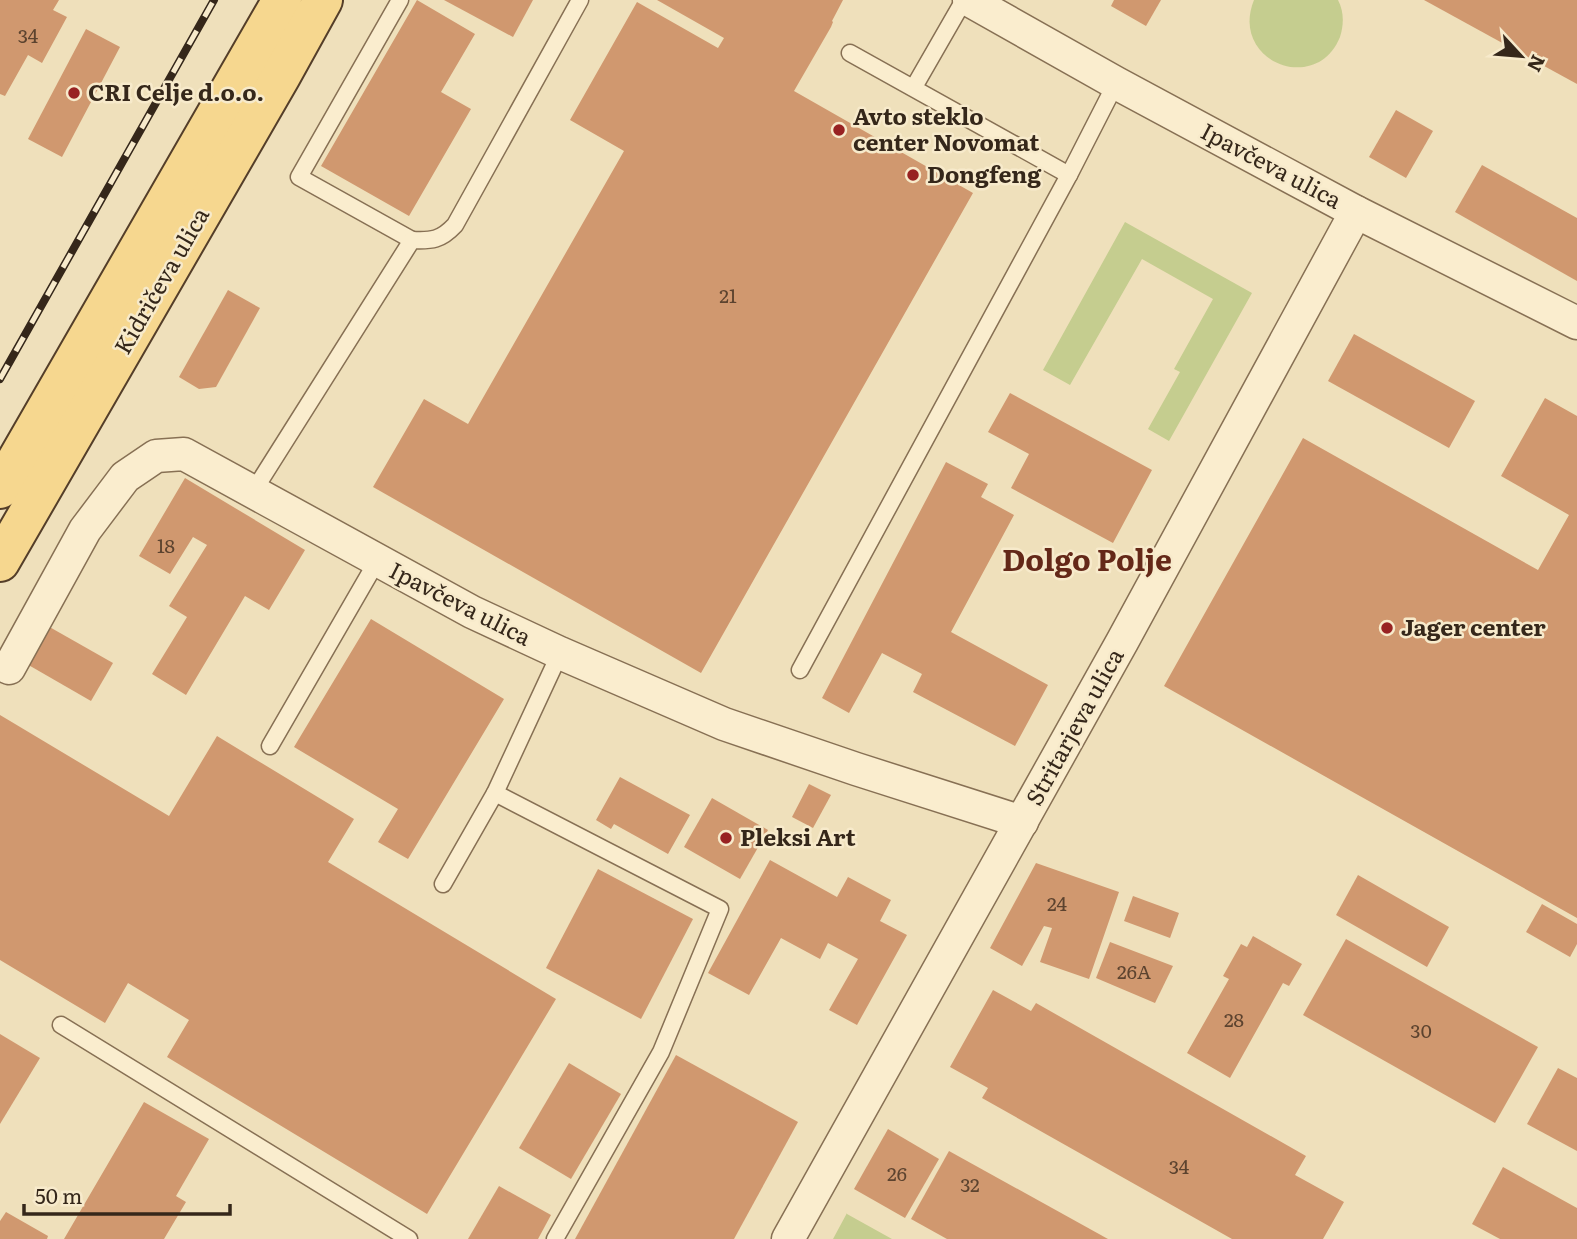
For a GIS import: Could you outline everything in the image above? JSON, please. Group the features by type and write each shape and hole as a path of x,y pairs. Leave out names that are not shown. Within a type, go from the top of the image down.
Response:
{"main road":[{"name":"Kidričeva ulica","path":"0,489 282,0"},
{"name":"Kidričeva ulica","path":"0,562 323,0"}],"street":[{"name":"Ipavčeva ulica","path":"966,0 1356,212 1577,323"},
{"name":"Stritarjeva ulica","path":"788,1239 1122,642 1356,212"},
{"name":"Ipavčeva ulica","path":"9,668 85,530 125,477 156,456 184,454 472,612 560,653 724,724 1022,822"}],"lane":[{"path":"400,0 299,177 412,240 427,241 444,236 455,225 580,0"},
{"path":"914,87 966,0"},
{"path":"850,53 1069,175"},
{"path":"800,670 1069,175 1116,83"},
{"path":"253,492 412,240"},
{"path":"270,746 377,561"},
{"path":"443,884 495,793 560,653"},
{"path":"495,793 720,909 661,1052 555,1239"},
{"path":"61,1025 409,1239"}],"green space":[{"path":"1254,0 1338,0 1343,18 1340,37 1328,55 1313,65 1296,67 1279,63 1264,54 1254,40 1250,22"},
{"path":"1125,222 1252,293 1169,441 1148,429 1180,372 1174,369 1213,299 1142,259 1070,385 1043,370"},
{"path":"847,1214 892,1239 833,1239"}],"building":[{"name":"CRI Celje d.o.o.","path":"0,0 59,0 53,10 67,17 42,63 28,55 5,96 0,94"},
{"path":"417,0 475,34 441,92 471,109 409,216 321,166"},
{"path":"444,0 533,0 513,37"},
{"path":"657,0 843,0 831,27 794,91 973,193 701,673 373,487 424,399 468,424 624,151 570,120 637,2 718,48 724,38"},
{"path":"1114,0 1161,0 1146,26 1111,6"},
{"path":"1424,0 1577,0 1577,84"},
{"name":"CRI Celje d.o.o.","path":"86,29 120,47 62,157 28,139"},
{"path":"1396,110 1433,131 1406,178 1369,157"},
{"path":"1482,165 1577,218 1577,281 1455,212"},
{"path":"228,290 260,308 216,387 199,389 179,377"},
{"path":"1354,334 1475,401 1449,448 1328,381"},
{"path":"1010,393 1152,470 1113,543 1011,488 1029,454 988,432"},
{"name":"Jager center","path":"1545,398 1577,416 1577,918 1164,686 1303,438 1538,570 1569,515 1501,476"},
{"path":"946,462 988,484 981,497 1014,515 951,632 1048,685 1015,746 913,692 922,674 882,653 849,713 822,698"},
{"path":"185,478 305,550 269,610 245,596 186,695 152,674 187,617 169,606 207,545 193,537 170,574 139,556"},
{"path":"371,619 504,699 408,859 378,842 398,809 294,747"},
{"path":"46,625 113,663 91,701 25,663"},
{"path":"0,715 169,816 217,736 354,819 328,862 556,999 427,1214 167,1057 189,1020 128,983 105,1023 0,960"},
{"path":"620,777 690,815 668,854 614,824 611,829 596,820"},
{"path":"809,784 831,795 813,828 792,817"},
{"name":"Pleksi Art","path":"712,798 768,830 740,879 684,847"},
{"path":"770,860 837,897 848,877 891,900 880,921 907,935 857,1025 829,1010 858,959 828,943 820,959 781,938 749,995 708,973"},
{"path":"1036,863 1119,892 1089,979 1040,962 1052,928 1044,926 1022,966 990,948"},
{"path":"598,869 693,919 641,1019 546,968"},
{"path":"1358,875 1449,927 1427,967 1336,915"},
{"path":"1133,896 1179,913 1170,938 1124,921"},
{"path":"1542,904 1577,924 1577,944 1570,957 1526,932"},
{"path":"1253,936 1302,964 1289,986 1283,983 1230,1078 1187,1053 1229,979 1223,976 1241,944 1247,947"},
{"path":"1346,939 1538,1047 1495,1123 1303,1015"},
{"path":"1110,942 1173,966 1155,1003 1096,978"},
{"path":"993,990 1031,1011 1036,1003 1306,1156 1295,1175 1344,1202 1323,1239 1232,1239 982,1098 988,1088 950,1067"},
{"path":"0,1034 40,1058 0,1124"},
{"path":"676,1055 798,1122 734,1239 575,1239"},
{"path":"569,1063 621,1094 571,1179 519,1148"},
{"path":"1558,1068 1577,1078 1577,1151 1527,1124"},
{"path":"144,1102 209,1139 176,1196 186,1202 164,1239 64,1239"},
{"path":"888,1129 939,1159 905,1218 854,1189"},
{"path":"949,1151 1108,1239 947,1239 911,1219"},
{"path":"1503,1167 1577,1208 1577,1239 1500,1239 1472,1224"},
{"path":"499,1186 551,1215 538,1239 468,1239"},
{"path":"6,1212 48,1236 47,1239 0,1239 0,1221"}],"railway":[{"path":"0,379 214,0"}],"place":[{"name":"CRI Celje d.o.o.","path":"74,93"},
{"name":"Avto steklo center Novomat","path":"839,130"},
{"name":"Dongfeng","path":"913,175"},
{"name":"Jager center","path":"1387,628"},
{"name":"Pleksi Art","path":"726,838"}],"district":[{"name":"Dolgo Polje","path":"1087,561"}]}
